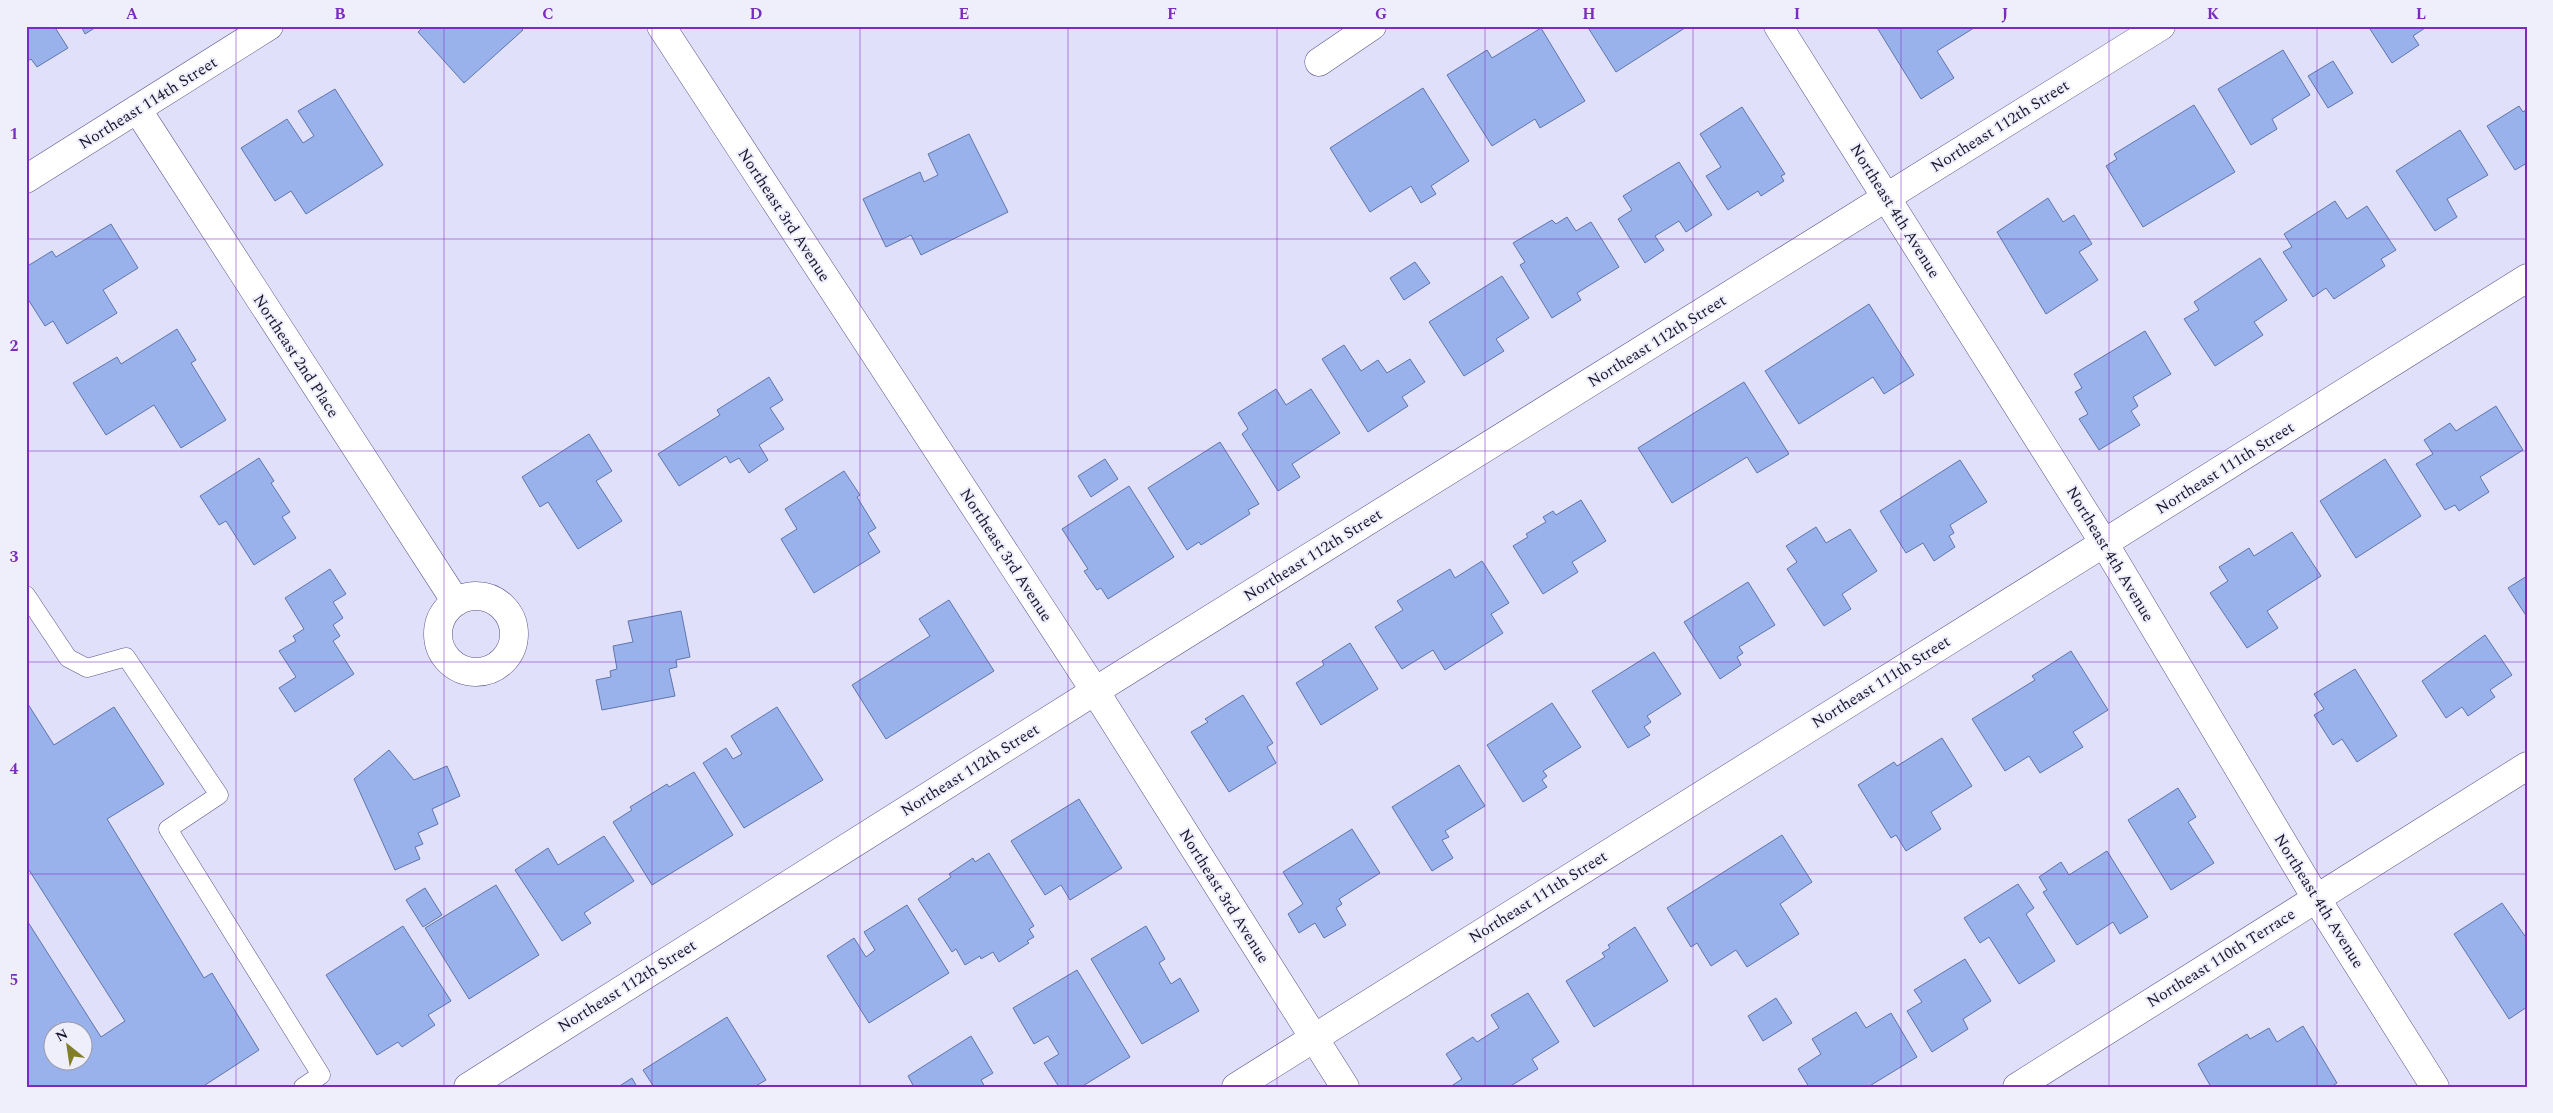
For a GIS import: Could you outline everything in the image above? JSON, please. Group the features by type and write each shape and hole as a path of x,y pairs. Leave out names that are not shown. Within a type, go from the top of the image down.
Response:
{"street":[{"name":"Northeast 114th Street","path":"26,179 269,26"},
{"name":"Northeast 3rd Avenue","path":"661,26 1094,692 1345,1087"},
{"path":"1319,62 1372,26"},
{"name":"Northeast 4th Avenue","path":"1778,26 2104,543 2316,898 2435,1087"},
{"name":"Northeast 112th Street","path":"468,1087 1094,692 2161,26"},
{"name":"Northeast 2nd Place","path":"137,109 456,602"},
{"name":"Northeast 111th Street","path":"1236,1087 2527,278"},
{"name":"Northeast 110th Terrace","path":"2017,1087 2527,766"}],"lane":[{"path":"26,595 68,658 87,668 126,657 219,795 168,829 321,1075 303,1087"}],"building":[{"path":"26,26 54,26 68,48 37,67 31,59 26,62"},
{"path":"81,26 98,26 85,34"},
{"path":"424,26 519,26 523,30 464,83 418,32"},
{"path":"1587,26 1688,26 1616,72"},
{"path":"1876,26 1977,26 1937,51 1954,78 1921,99"},
{"path":"2368,26 2428,26 2413,36 2419,45 2392,63"},
{"path":"1541,28 1585,101 1540,128 1535,119 1492,146 1447,75 1487,50 1492,58"},
{"path":"2283,50 2310,95 2272,119 2277,129 2251,145 2218,89"},
{"path":"2333,61 2353,93 2328,108 2308,76"},
{"path":"1423,88 1469,161 1431,186 1436,194 1421,203 1411,186 1370,212 1330,148"},
{"path":"335,89 383,165 306,214 291,191 275,201 241,148 287,119 303,143 314,136 298,111"},
{"path":"2194,105 2235,172 2143,227 2106,166 2117,159 2114,154"},
{"path":"2519,106 2523,112 2527,109 2527,163 2515,170 2487,126"},
{"path":"1742,107 1785,174 1781,176 1784,181 1761,196 1758,191 1728,210 1706,176 1721,167 1700,134"},
{"path":"2460,130 2488,175 2447,199 2457,217 2435,231 2396,171"},
{"path":"969,134 1008,212 921,255 911,235 886,247 863,199 920,172 924,182 938,175 928,154"},
{"path":"1679,162 1712,215 1686,232 1679,221 1655,236 1664,250 1645,263 1618,219 1632,210 1623,196"},
{"path":"2048,198 2063,222 2074,215 2092,244 2079,252 2098,280 2046,314 1997,232"},
{"path":"2335,201 2347,219 2367,206 2396,250 2381,259 2385,266 2334,299 2326,288 2313,297 2283,252 2292,247 2284,234"},
{"path":"1567,217 1576,231 1591,222 1619,267 1577,293 1581,300 1552,318 1520,265 1525,262 1513,243 1552,220 1556,224"},
{"path":"111,224 138,268 103,290 117,313 67,344 53,321 45,326 26,296 26,267 52,251 56,257"},
{"path":"2260,258 2287,300 2254,322 2263,335 2215,366 2184,319 2199,310 2194,302"},
{"path":"1415,262 1430,283 1404,300 1390,278"},
{"path":"1502,276 1529,318 1496,339 1504,351 1464,376 1429,322"},
{"path":"1869,304 1914,375 1884,394 1873,377 1799,424 1765,371"},
{"path":"177,329 196,360 191,363 226,420 181,448 154,405 106,435 73,383 117,357 121,364"},
{"path":"2145,331 2171,374 2133,397 2138,406 2131,411 2140,425 2099,450 2079,419 2088,414 2075,392 2082,388 2074,374"},
{"path":"1344,345 1361,371 1378,360 1387,373 1410,359 1425,382 1402,397 1408,406 1368,432 1322,359"},
{"path":"769,377 783,400 770,408 784,429 759,445 768,460 749,473 739,458 730,463 726,456 679,486 658,454 720,415 717,410"},
{"path":"1744,382 1789,454 1757,473 1747,457 1672,503 1638,448"},
{"path":"1276,389 1286,405 1311,389 1340,433 1292,464 1300,477 1278,491 1242,434 1248,429 1238,413"},
{"path":"2496,406 2523,450 2480,477 2489,492 2459,511 2455,505 2445,510 2416,464 2433,454 2424,440 2450,423 2456,431"},
{"path":"589,434 612,471 596,481 622,521 578,549 548,502 540,507 522,477"},
{"path":"1220,442 1259,504 1248,510 1250,514 1201,545 1199,542 1187,550 1148,488"},
{"path":"259,458 274,481 271,483 290,512 282,517 296,538 254,565 226,521 219,525 200,496"},
{"path":"1105,459 1118,479 1091,497 1078,476"},
{"path":"2385,459 2421,516 2356,558 2320,501"},
{"path":"1960,460 1987,502 1950,525 1954,533 1949,536 1955,547 1934,561 1923,543 1906,553 1880,511"},
{"path":"844,471 860,495 857,497 876,528 868,533 880,552 814,593 781,539 797,529 785,509"},
{"path":"1129,486 1174,557 1108,599 1101,588 1097,590 1084,571 1088,569 1062,529"},
{"path":"1581,500 1606,541 1572,562 1578,572 1543,594 1513,546 1528,537 1526,534 1546,522 1543,517 1553,511 1556,515"},
{"path":"1816,527 1826,543 1850,529 1877,571 1842,594 1851,609 1824,626 1787,569 1797,562 1786,546"},
{"path":"2292,532 2321,576 2267,611 2278,628 2247,648 2210,593 2228,581 2219,567 2249,548 2254,556"},
{"path":"1482,561 1509,603 1491,614 1503,633 1445,670 1433,650 1402,669 1375,627 1403,610 1397,601 1450,569 1455,578"},
{"path":"330,569 346,594 333,602 343,618 333,625 340,636 333,641 354,674 295,712 279,688 296,677 279,651 296,641 293,636 304,629 285,598"},
{"path":"2527,576 2527,617 2508,588"},
{"path":"1748,582 1775,625 1739,647 1743,653 1737,657 1741,665 1720,679 1684,622"},
{"path":"949,600 994,671 886,739 852,685 930,636 919,619"},
{"path":"681,611 690,657 676,660 677,667 669,669 675,696 602,710 596,680 611,677 610,671 617,669 613,646 633,642 628,621"},
{"path":"2485,635 2512,675 2490,690 2495,697 2468,716 2462,707 2446,718 2422,681"},
{"path":"1350,643 1378,689 1321,725 1296,683 1324,665 1322,661"},
{"path":"2071,651 2108,710 2073,732 2083,747 2040,773 2029,756 2005,771 1972,719 2035,680 2032,676"},
{"path":"1654,652 1681,694 1647,716 1651,722 1644,727 1650,735 1628,748 1592,691"},
{"path":"2355,669 2397,736 2357,762 2342,739 2333,745 2314,715 2324,709 2314,694"},
{"path":"1243,695 1273,743 1267,747 1276,763 1229,792 1191,732 1208,722 1205,719"},
{"path":"26,701 54,745 114,707 164,784 107,819 204,978 212,973 259,1050 202,1087 26,1087 26,919 90,1020 42,1020 42,1070 92,1070 92,1023 101,1037 125,1021 29,870 26,872"},
{"path":"1552,703 1581,747 1543,771 1547,776 1542,780 1547,787 1523,802 1487,745"},
{"path":"777,707 823,780 744,828 703,763 726,748 733,759 742,754 731,736"},
{"path":"1942,738 1972,786 1931,812 1941,829 1906,851 1896,835 1891,838 1858,785 1894,762 1897,766"},
{"path":"389,750 414,780 447,766 460,796 432,809 438,824 418,833 423,844 415,847 420,859 395,870 354,779"},
{"path":"1459,765 1485,806 1445,831 1449,837 1442,840 1453,858 1432,871 1392,807"},
{"path":"694,772 733,835 652,885 613,822 632,810 630,807 667,784 669,787"},
{"path":"2178,788 2196,817 2188,822 2214,863 2171,890 2128,820"},
{"path":"1079,799 1122,868 1070,900 1061,885 1045,895 1011,841"},
{"path":"1352,829 1380,873 1339,899 1342,904 1336,908 1346,925 1324,938 1315,923 1299,933 1288,914 1303,904 1283,872"},
{"path":"1782,835 1812,882 1780,904 1799,934 1747,967 1736,950 1711,966 1697,943 1691,947 1667,908"},
{"path":"604,836 634,881 584,913 591,923 562,941 515,870 548,848 558,865"},
{"path":"2107,851 2148,917 2120,934 2113,922 2077,945 2043,892 2047,890 2039,877 2061,862 2069,875"},
{"path":"989,853 1034,926 1029,929 1034,937 1027,941 1029,943 999,962 993,952 981,959 980,956 965,965 956,949 952,952 918,899 951,877 949,874 973,858 975,862"},
{"path":"2018,884 2034,908 2026,914 2055,961 2019,984 1989,937 1980,943 1964,918"},
{"path":"496,885 539,955 469,999 425,928"},
{"path":"425,888 442,915 423,927 406,900"},
{"path":"2502,903 2527,939 2527,1007 2509,1019 2454,934"},
{"path":"907,905 949,973 869,1023 827,956 854,938 866,957 875,950 864,932"},
{"path":"403,926 451,1001 428,1015 435,1025 402,1047 398,1042 377,1055 326,975"},
{"path":"1146,926 1165,959 1159,963 1171,984 1180,978 1199,1011 1142,1044 1091,959"},
{"path":"1635,927 1668,981 1594,1027 1566,981 1605,957 1602,953 1610,948 1608,945"},
{"path":"1965,959 1991,1001 1963,1019 1968,1029 1932,1052 1907,1011 1922,1002 1914,990"},
{"path":"1077,970 1130,1057 1081,1087 1059,1087 1044,1063 1059,1054 1048,1036 1034,1044 1013,1008"},
{"path":"1528,993 1559,1042 1532,1059 1538,1069 1509,1087 1450,1087 1462,1079 1446,1054 1473,1037 1477,1042 1499,1028 1491,1015"},
{"path":"1776,998 1792,1023 1763,1041 1748,1016"},
{"path":"1856,1012 1866,1028 1891,1013 1917,1057 1868,1087 1809,1087 1798,1069 1821,1054 1812,1039"},
{"path":"727,1017 766,1080 754,1087 654,1087 643,1070"},
{"path":"2303,1026 2337,1083 2331,1087 2211,1087 2198,1064 2247,1034 2250,1039 2269,1028 2277,1042"},
{"path":"971,1036 993,1073 981,1080 985,1087 914,1087 908,1076"},
{"path":"632,1078 637,1087 618,1087"}]}
